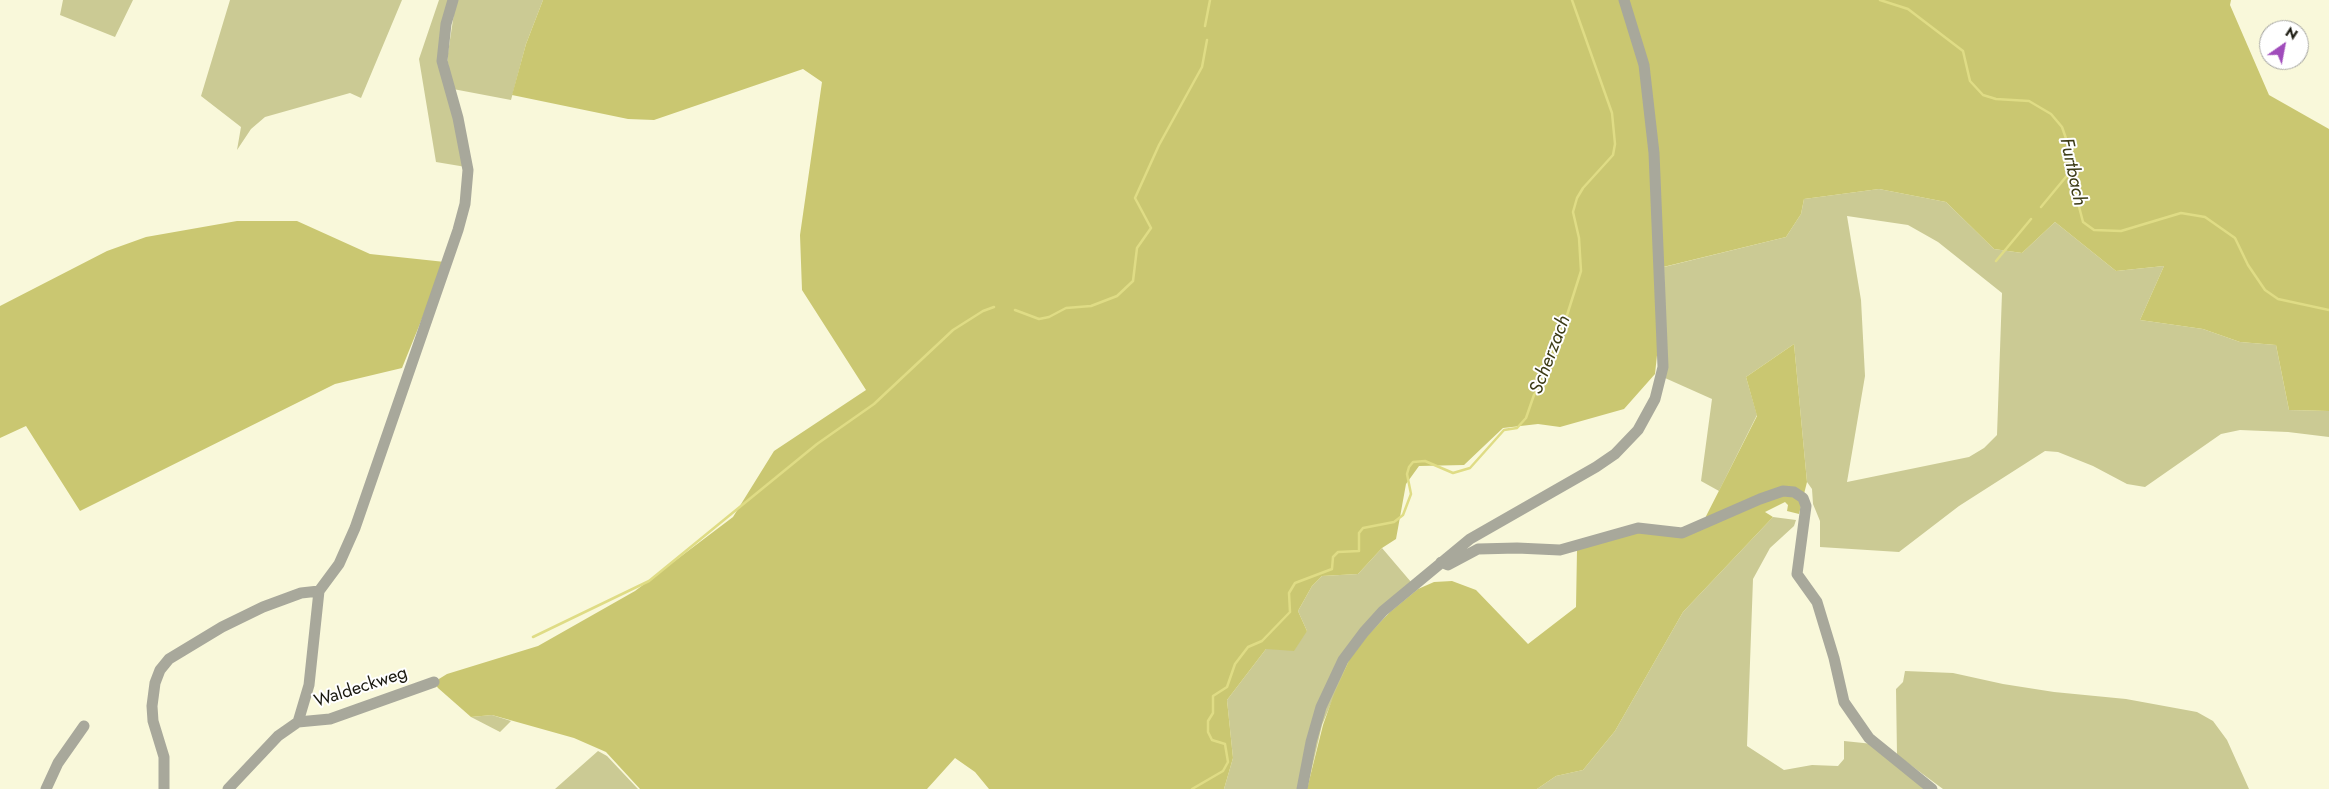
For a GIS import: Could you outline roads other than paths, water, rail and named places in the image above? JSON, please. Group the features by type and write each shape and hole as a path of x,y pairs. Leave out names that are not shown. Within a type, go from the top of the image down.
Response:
{"street":[{"path":"228,789 278,736 298,722 310,684 319,591 339,564 355,528 465,204 468,170 466,151 442,61 446,24 453,0"},
{"path":"1302,789 1315,727 1327,693 1344,660 1364,632 1383,611 1470,539 1596,467 1615,454 1638,430 1655,399 1663,367 1663,350 1654,153 1644,65 1624,0"},
{"path":"1441,562 1448,564 1478,549 1560,550 1638,528 1682,534 1760,499 1783,491 1794,492 1803,498 1806,506 1797,574 1817,602 1834,658 1844,702 1870,738 1932,789"},
{"path":"164,789 164,758 153,721 152,706 155,684 160,670 170,659 222,627 301,593 319,591"},
{"name":"Waldeckweg","path":"298,722 330,719 434,682"},
{"path":"46,789 58,763 84,726"}],"waterway":[{"path":"1205,26 1210,0"},
{"name":"Scherzach","path":"1192,789 1223,771 1228,762 1225,744 1212,740 1208,732 1208,721 1213,713 1213,696 1227,687 1235,664 1248,647 1262,641 1290,612 1289,593 1295,583 1332,569 1333,557 1338,552 1359,551 1359,533 1363,528 1394,522 1403,515 1411,494 1407,474 1413,462 1425,461 1453,473 1470,468 1504,430 1517,428 1526,418 1534,395 1543,383 1547,356 1562,331 1581,271 1579,238 1573,212 1577,198 1583,188 1613,155 1615,144 1612,113 1572,0"},
{"name":"Furtbach","path":"1880,0 1908,9 1963,51 1970,81 1983,95 1996,99 2029,101 2051,114 2062,127 2070,150 2070,172 2083,222 2094,230 2121,231 2181,213 2205,217 2235,238 2248,265 2265,290 2278,299 2329,310"},
{"path":"1015,310 1039,319 1049,317 1066,308 1091,306 1117,296 1133,281 1137,248 1151,228 1135,198 1159,145 1202,67 1207,40"},
{"path":"2041,207 2070,172"},
{"path":"1996,261 2031,219"},
{"path":"533,637 649,581 817,444 874,404 953,330 983,311 994,307"}]}
